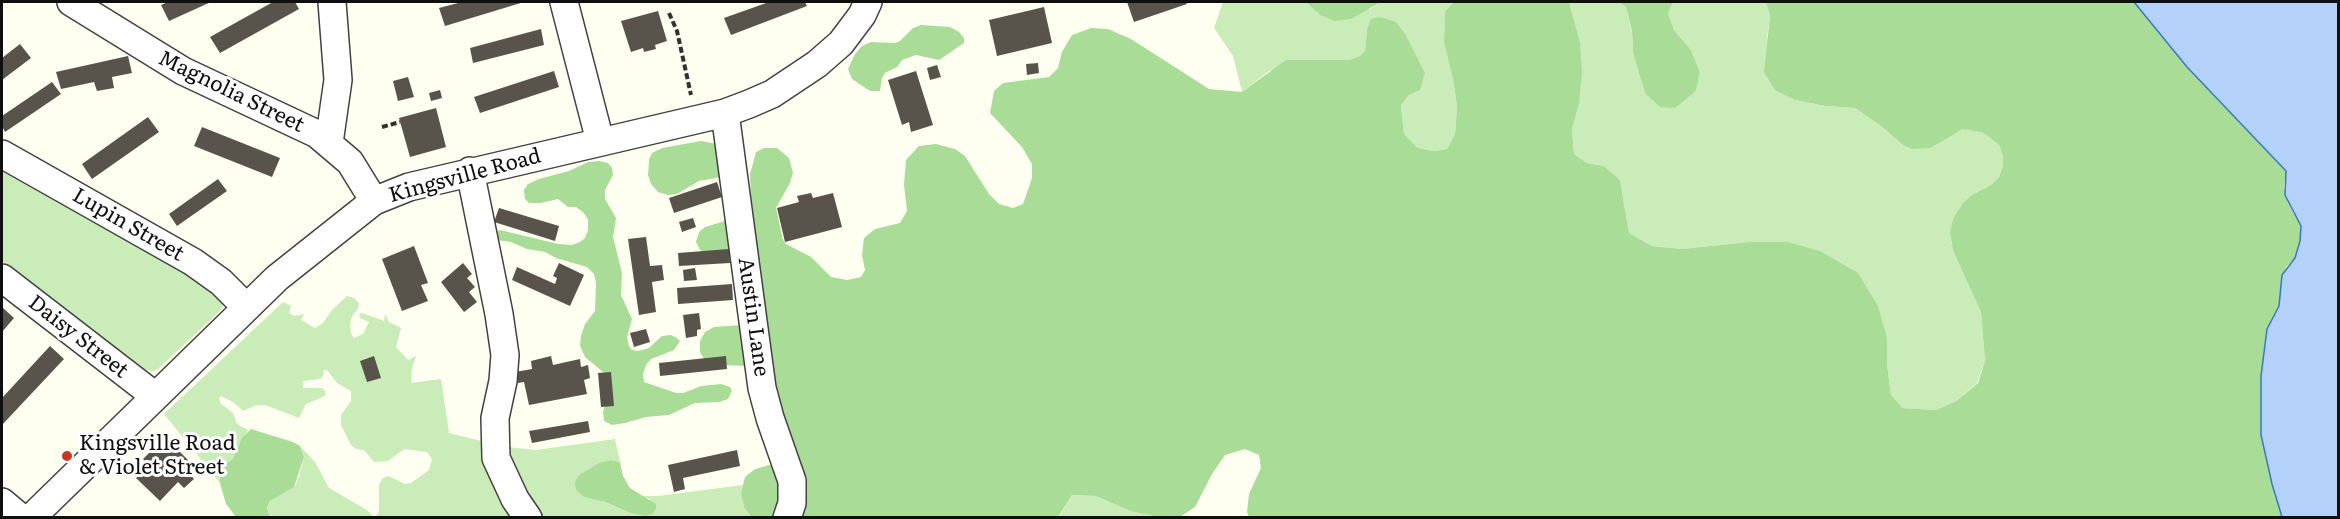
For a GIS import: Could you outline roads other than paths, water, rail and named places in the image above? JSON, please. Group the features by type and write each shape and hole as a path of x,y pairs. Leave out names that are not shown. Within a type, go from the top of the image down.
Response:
{"street":[{"name":"Magnolia Street","path":"71,2 166,61 298,124 329,143 350,162 374,201"},
{"path":"329,143 338,80 332,2"},
{"path":"564,2 600,141"},
{"name":"Kingsville Road","path":"31,518 277,278 374,201 409,187 470,171 725,112 772,94 817,64 847,36 868,2"},
{"name":"Austin Lane","path":"725,112 762,388 792,481 792,503 787,518"},
{"name":"Lupin Street","path":"2,154 193,262 220,282 246,307"},
{"path":"470,171 505,355 503,381 495,418 496,458 515,500 528,518"},
{"name":"Daisy Street","path":"2,278 155,396"},
{"path":"2,502 21,518"}],"water":[{"path":"2134,2 2338,2 2338,517 2282,517 2261,435 2261,376 2267,329 2279,306 2282,275 2295,258 2300,241 2301,226 2285,195 2286,171 2187,67"}],"place":[{"name":"Kingsville Road & Violet Street","path":"67,456"}]}
